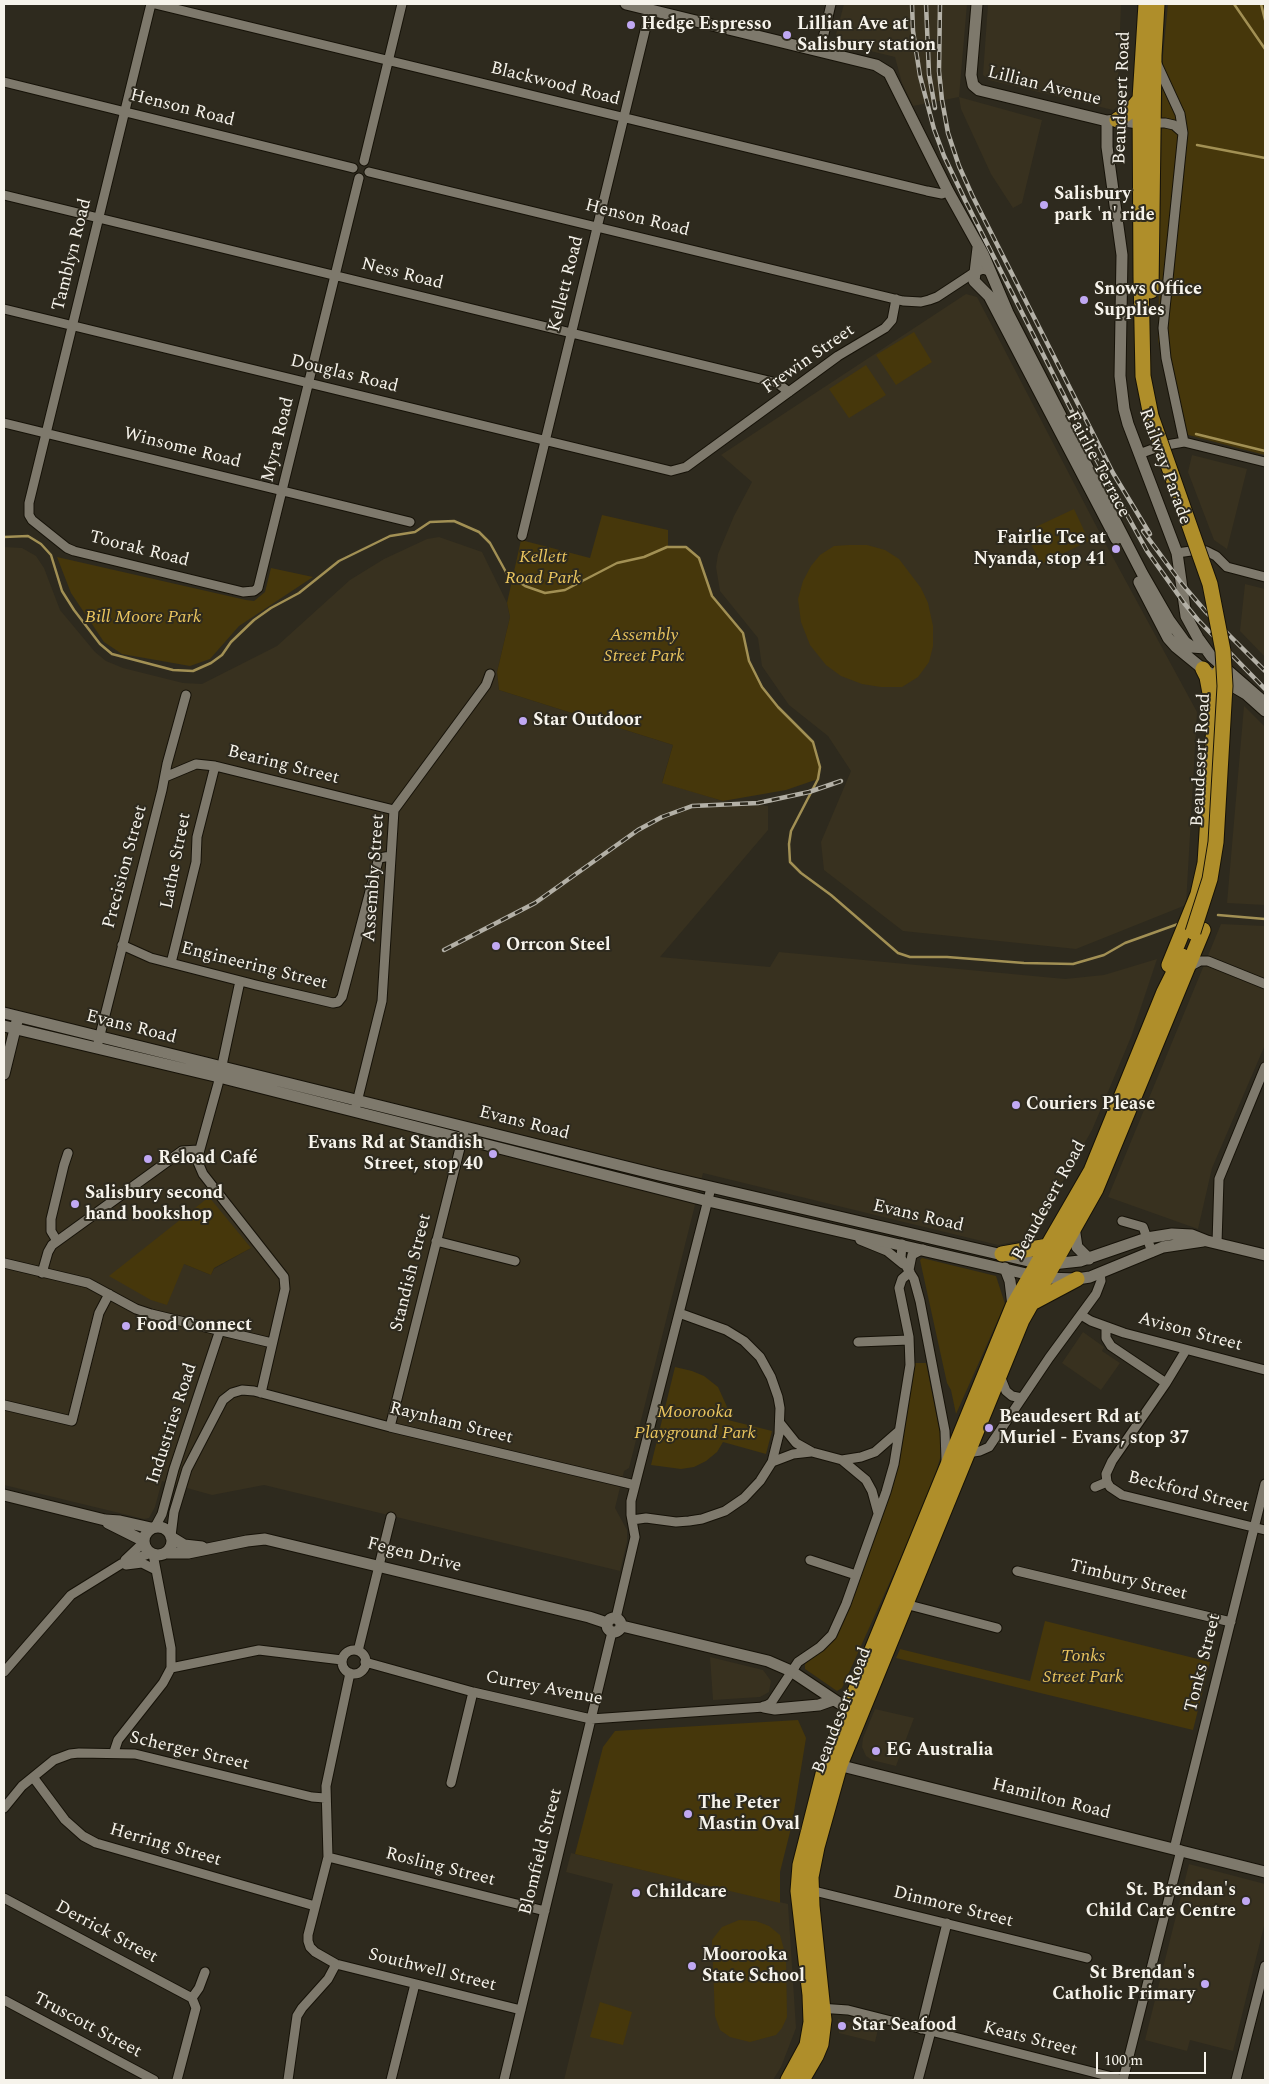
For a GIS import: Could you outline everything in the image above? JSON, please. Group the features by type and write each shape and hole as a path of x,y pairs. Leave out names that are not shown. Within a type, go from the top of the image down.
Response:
{"highway":[{"name":"Beaudesert Road","path":"1146,4 1140,99 1147,127"},
{"name":"Beaudesert Road","path":"788,2080 807,2045 817,2008 800,1907 798,1879 804,1846 946,1473 1013,1306 1074,1227 1096,1189 1188,967 1220,875 1225,836 1233,718 1231,650 1218,584 1155,415 1150,351 1147,127 1157,4"},
{"path":"1112,120 1129,112 1140,99"},
{"path":"1164,992 1162,984 1198,894 1205,863 1214,725 1212,699 1207,677 1203,669"},
{"path":"1212,699 1213,686 1220,674"},
{"path":"1212,763 1216,758 1220,674"},
{"name":"Beaudesert Road","path":"855,1710 905,1604 1029,1304 1048,1246 1091,1171 1164,992 1199,933"},
{"path":"1003,1261 1048,1246"},
{"path":"1029,1304 1077,1279"},
{"name":"Beaudesert Road","path":"802,2080 821,2044 810,1890 834,1764"}],"street":[{"name":"Tamblyn Road","path":"29,515 30,503 151,4"},
{"name":"Blackwood Road","path":"155,4 927,191 942,194 948,191"},
{"path":"364,161 402,4"},
{"path":"626,4 820,51 831,4"},
{"name":"Lillian Avenue","path":"977,4 972,75 973,85 979,90 1147,127"},
{"name":"Kellett Road","path":"522,536 650,10"},
{"name":"Fairlie Terrace","path":"820,51 883,68 893,80 948,191 983,254 1008,313 1169,620 1179,643 1203,669 1220,674"},
{"name":"Beaudesert Road","path":"1154,55 1180,114 1183,133 1163,328 1169,376 1181,420 1184,442"},
{"name":"Henson Road","path":"4,82 353,168"},
{"name":"Railway Parade","path":"1112,120 1107,147 1122,255 1122,393 1128,424 1177,554 1186,616 1220,674 1265,712"},
{"name":"Beaudesert Road","path":"1147,127 1165,123 1174,125 1183,133"},
{"path":"364,161 369,165 369,172 366,177 359,178 354,173 353,168 356,163 364,161"},
{"name":"Henson Road","path":"369,172 896,299"},
{"name":"Myra Road","path":"254,590 260,582 359,178"},
{"name":"Ness Road","path":"4,195 777,383 789,392"},
{"path":"952,287 976,284 974,281 978,248"},
{"path":"896,299 921,302 937,297 975,272 983,269 989,271"},
{"name":"Fairlie Terrace","path":"976,284 983,288 989,296 1168,638 1179,643"},
{"name":"Frewin Street","path":"676,471 686,467 838,356 885,328 892,320 896,299"},
{"name":"Douglas Road","path":"4,309 676,471"},
{"name":"Winsome Road","path":"4,423 410,522"},
{"path":"1140,454 1161,446 1184,442 1265,462"},
{"name":"Toorak Road","path":"29,515 32,520 60,543 74,551 243,592 254,590"},
{"path":"1177,554 1198,550 1206,551 1216,556 1227,567 1265,577"},
{"path":"1186,616 1179,643 1205,648"},
{"name":"Assembly Street","path":"356,1106 382,1001 394,810 486,685 490,674"},
{"name":"Railway Parade","path":"1220,674 1265,703"},
{"name":"Precision Street","path":"98,1043 186,695"},
{"name":"Bearing Street","path":"165,777 196,764 215,766 394,810"},
{"name":"Lathe Street","path":"171,963 196,862 197,837 215,766"},
{"name":"Engineering Street","path":"122,945 151,958 333,1003 341,1000 379,858 391,856"},
{"path":"1199,933 1202,952 1208,961"},
{"path":"1188,967 1200,961 1208,961 1265,984"},
{"path":"240,981 220,1072 198,1150 197,1160 199,1169 284,1277 285,1289 261,1392"},
{"name":"Evans Road","path":"4,1013 98,1043"},
{"path":"4,1074 10,1027 18,1017"},
{"name":"Evans Road","path":"10,1027 98,1043 220,1072 463,1133 708,1201 923,1249 1003,1261"},
{"path":"1212,1242 1219,1179 1265,1067"},
{"name":"Evans Road","path":"463,1133 904,1232 1041,1270"},
{"name":"Standish Street","path":"390,1426 463,1133"},
{"path":"42,1272 48,1252 57,1242 182,1151 198,1150"},
{"path":"57,1242 51,1230 51,1219 68,1153"},
{"name":"Blomfield Street","path":"504,2080 635,1537 630,1508 635,1485 678,1313 684,1301 711,1188"},
{"path":"1122,1220 1141,1226 1152,1252"},
{"path":"1074,1227 1077,1247 1090,1259"},
{"path":"839,1231 883,1249 908,1269"},
{"path":"902,1244 904,1232"},
{"path":"1041,1270 1090,1259 1147,1238 1172,1234 1192,1235 1265,1255"},
{"path":"436,1241 515,1261"},
{"path":"1041,1270 1077,1279 1100,1273 1176,1244 1212,1242"},
{"name":"Beaudesert Road","path":"902,1244 901,1256 917,1287 946,1437 946,1473"},
{"path":"764,1708 778,1695 798,1662 820,1647 832,1635 840,1620 878,1514 892,1473 910,1365 909,1340 899,1288 912,1255 923,1249"},
{"path":"1003,1261 1010,1281 1013,1306"},
{"path":"4,1264 88,1283 136,1309 151,1314 272,1344"},
{"path":"967,1453 986,1449 1081,1315 1099,1287 1100,1273"},
{"path":"4,1405 72,1422 100,1313 109,1294"},
{"path":"632,1520 646,1518 676,1522 715,1515 735,1504 753,1490 772,1462 780,1423 778,1397 766,1367 752,1349 726,1330 678,1313"},
{"name":"Avison Street","path":"1081,1315 1106,1327 1265,1370"},
{"path":"1106,1327 1106,1338 1111,1346 1166,1384"},
{"name":"Industries Road","path":"153,1528 161,1517 174,1469 220,1330"},
{"path":"858,1342 909,1340"},
{"name":"Beckford Street","path":"1186,1350 1166,1384 1112,1461 1106,1474 1107,1482 1110,1487 1122,1495 1265,1530"},
{"path":"1000,1374 1006,1391 1012,1396 1022,1398"},
{"name":"Industries Road","path":"171,1536 174,1512 185,1474 223,1400 240,1390 261,1392"},
{"name":"Raynham Street","path":"261,1392 390,1426 635,1485"},
{"path":"780,1423 796,1442 812,1452 842,1460 862,1457 875,1452 899,1431"},
{"path":"772,1462 793,1454 812,1452"},
{"path":"842,1460 866,1480 872,1492 878,1514"},
{"name":"Beckford Street","path":"1095,1486 1107,1482"},
{"name":"Tonks Street","path":"1123,2080 1265,1484"},
{"path":"4,1495 105,1520 164,1528 171,1536 171,1545 165,1553 152,1553 119,1565"},
{"path":"358,1651 391,1517"},
{"path":"105,1520 144,1542 152,1553 171,1648 171,1668 163,1683 118,1740 114,1752"},
{"path":"4,1672 66,1599 119,1565 144,1542 146,1533 153,1528"},
{"name":"Fegen Drive","path":"171,1536 184,1545 211,1548"},
{"name":"Fegen Drive","path":"165,1553 188,1554 265,1539 590,1617 614,1625 754,1656 791,1671 832,1700 855,1710"},
{"path":"810,1560 856,1576"},
{"path":"119,1565 142,1563 156,1570"},
{"name":"Timbury Street","path":"1017,1572 1231,1622"},
{"path":"905,1604 998,1628"},
{"path":"171,1668 259,1650 342,1660"},
{"path":"358,1651 363,1655 365,1662 364,1667 359,1672 350,1673 344,1667 342,1660 347,1652 358,1651"},
{"name":"Currey Avenue","path":"365,1662 472,1692 591,1719 764,1708"},
{"name":"Southwell Street","path":"350,1673 328,1775 325,1798 328,1857 308,1941 315,1952 336,1964 521,2010"},
{"path":"451,1783 472,1692"},
{"path":"764,1708 775,1709 819,1705 832,1700"},
{"name":"Scherger Street","path":"4,1808 33,1777 54,1760 70,1754 114,1752 135,1754 312,1797 325,1798"},
{"name":"Hamilton Road","path":"834,1764 1265,1872"},
{"name":"Herring Street","path":"33,1777 66,1820 83,1836 96,1843 315,1906"},
{"name":"Rosling Street","path":"328,1857 545,1911"},
{"name":"Dinmore Street","path":"810,1890 947,1922 1086,1958"},
{"name":"Derrick Street","path":"4,1898 192,1998"},
{"path":"920,2028 947,1922"},
{"path":"288,2080 297,2016 328,1979 336,1964"},
{"path":"1236,2080 1265,1966"},
{"path":"177,2080 196,2008 192,1998 199,1988 205,1972"},
{"path":"391,2080 415,1984"},
{"name":"Truscott Street","path":"4,2000 154,2080"},
{"name":"Keats Street","path":"817,2008 848,2010 1123,2080"},
{"path":"918,2080 931,2031"}],"shaded area":[{"path":"844,4 967,4 959,97 913,106 902,83 895,57 834,42"},
{"path":"988,4 1121,4 1117,107 1113,110 989,80 983,75"},
{"path":"959,97 1042,120 1022,203 1013,208 991,174 961,109"},
{"path":"966,294 977,297 1103,539 1197,712 1186,905 1076,949 903,931 824,870 821,842 851,771 828,736 789,705 762,666 758,638 720,591 716,567 718,554 734,516 752,482 721,455"},
{"path":"1192,455 1247,469 1227,549 1214,540 1188,472"},
{"path":"439,537 482,552 507,603 510,617 497,672 499,690 673,745 662,782 723,801 768,806 768,830 660,957 770,967 779,952 1065,979 1104,975 1157,959 1131,1037 1092,1130 1033,1234 1023,1240 998,1245 703,1173 629,1468 624,1471 615,1508 627,1530 627,1542 620,1571 264,1485 212,1495 162,1481 155,1507 149,1518 144,1519 4,1485 4,547 22,548 36,556 44,568 60,610 95,652 106,661 123,668 183,683 202,684 277,646 350,580 384,559 427,539","holes":["251,1248 214,1269 211,1275 184,1264"]},
{"path":"1245,584 1265,589 1265,657 1240,631"},
{"path":"1244,706 1265,727 1265,905 1227,903"},
{"path":"1221,924 1265,926 1265,1045 1212,1168 1198,1229 1108,1197"},
{"path":"1083,1332 1104,1347 1102,1351 1120,1363 1101,1390 1062,1363"},
{"path":"710,1657 763,1670 771,1681 769,1692 760,1697 713,1700"},
{"path":"875,1709 914,1718 896,1766 872,1760 866,1756 862,1747 863,1738"},
{"name":"Moorooka State School","path":"571,1853 788,1904 796,2028 781,2067 773,2080 564,2080 613,1884 566,1872"},
{"name":"St Brendan's Catholic Primary","path":"1189,1864 1265,1884 1265,1922 1233,2051 1190,2040 1187,2051 1145,2040"},
{"path":"838,2019 878,2029 875,2042 839,2033"}],"green space":[{"path":"1168,4 1265,4 1265,455 1177,432 1158,340 1163,56"},
{"path":"914,332 932,362 896,385 876,355"},
{"path":"866,365 886,395 849,418 829,389"},
{"path":"1074,509 1089,541 1041,564 1025,532"},
{"name":"Assembly Street Park","path":"602,515 668,530 668,547 686,547 699,558 712,596 743,633 749,661 762,687 778,707 813,742 820,767 818,779 786,790 723,801 662,783 673,745 499,690 497,672 510,617 507,603 521,540 590,558"},
{"path":"867,545 885,550 899,559 921,588 928,603 933,626 933,646 929,662 918,677 902,687 881,687 862,684 841,676 826,665 810,645 801,622 798,599 803,581 811,566 820,555 834,546"},
{"name":"Bill Moore Park","path":"57,557 254,601 265,592 271,568 313,577 239,626 210,659 190,666 122,654 104,642 71,593"},
{"path":"209,1197 251,1248 214,1268 211,1275 184,1264 167,1305 151,1300 109,1276"},
{"path":"922,1258 996,1276 1005,1304 956,1414 951,1390 947,1383 920,1260"},
{"path":"913,1363 926,1363 943,1448 930,1493 842,1688 837,1691 805,1669 805,1664 823,1649 882,1515"},
{"name":"Moorooka Playground Park","path":"675,1367 704,1376 718,1387 728,1409 728,1420 772,1431 766,1454 723,1442 717,1452 706,1461 694,1467 681,1469 651,1465"},
{"name":"Tonks Street Park","path":"1045,1621 1210,1662 1193,1730 896,1658 900,1649 1030,1681"},
{"path":"798,1720 806,1738 792,1824 780,1872 780,1903 575,1854 603,1747 615,1731"},
{"path":"739,1920 756,1921 769,1926 780,1935 786,1957 787,2017 776,2035 750,2042 730,2037 720,2030 715,2016 712,1940 722,1927"},
{"path":"600,2002 632,2012 623,2045 590,2037"}],"waterway":[{"path":"1234,4 1265,49"},
{"path":"1261,4 1265,20"},
{"path":"1197,145 1265,158"},
{"path":"1196,434 1265,451"},
{"path":"4,537 28,536 41,544 51,555 62,591 74,610 100,644 112,654 173,670 193,671 211,663 222,655 231,642 254,620 271,608 299,593 339,561 390,536 415,532 430,522 454,521 479,532 490,543 507,574 525,586 545,593 565,590 617,563 644,557 667,547 686,547 699,558 712,596 743,633 749,661 762,687 778,707 813,742 820,767 818,779 791,831 789,844 790,862 898,953 910,957 947,957 1024,963 1073,964 1104,955 1125,943 1178,924"},
{"path":"1218,915 1265,919"}],"railway":[{"path":"912,4 913,31 920,76 934,129 944,156 1095,457 1147,551 1184,603 1265,689"},
{"path":"926,4 929,74 935,108"},
{"path":"940,4 939,71 942,100 948,133 959,166 1113,473 1150,534"},
{"path":"1143,531 1182,584 1206,612 1265,671"},
{"path":"444,950 535,903 638,830 662,817 692,806 758,803 809,792 841,781"}],"place":[{"name":"Hedge Espresso","path":"631,25"},
{"name":"Lillian Ave at Salisbury station","path":"787,35"},
{"name":"Salisbury park 'n' ride","path":"1044,205"},
{"name":"Snows Office Supplies","path":"1084,300"},
{"name":"Fairlie Tce at Nyanda, stop 41","path":"1116,549"},
{"name":"Star Outdoor","path":"523,721"},
{"name":"Orrcon Steel","path":"496,946"},
{"name":"Couriers Please","path":"1016,1105"},
{"name":"Evans Rd at Standish Street, stop 40","path":"493,1154"},
{"name":"Reload Café","path":"148,1159"},
{"name":"Salisbury second hand bookshop","path":"75,1204"},
{"name":"Food Connect","path":"126,1326"},
{"name":"Beaudesert Rd at Muriel - Evans, stop 37","path":"989,1428"},
{"name":"EG Australia","path":"876,1751"},
{"name":"The Peter Mastin Oval","path":"688,1814"},
{"name":"Childcare","path":"636,1893"},
{"name":"St. Brendan's Child Care Centre","path":"1246,1901"},
{"name":"Moorooka State School","path":"692,1966"},
{"name":"St Brendan's Catholic Primary","path":"1205,1984"},
{"name":"Star Seafood","path":"842,2026"}],"park label":[{"name":"Kellett Road Park","path":"543,568"}]}
